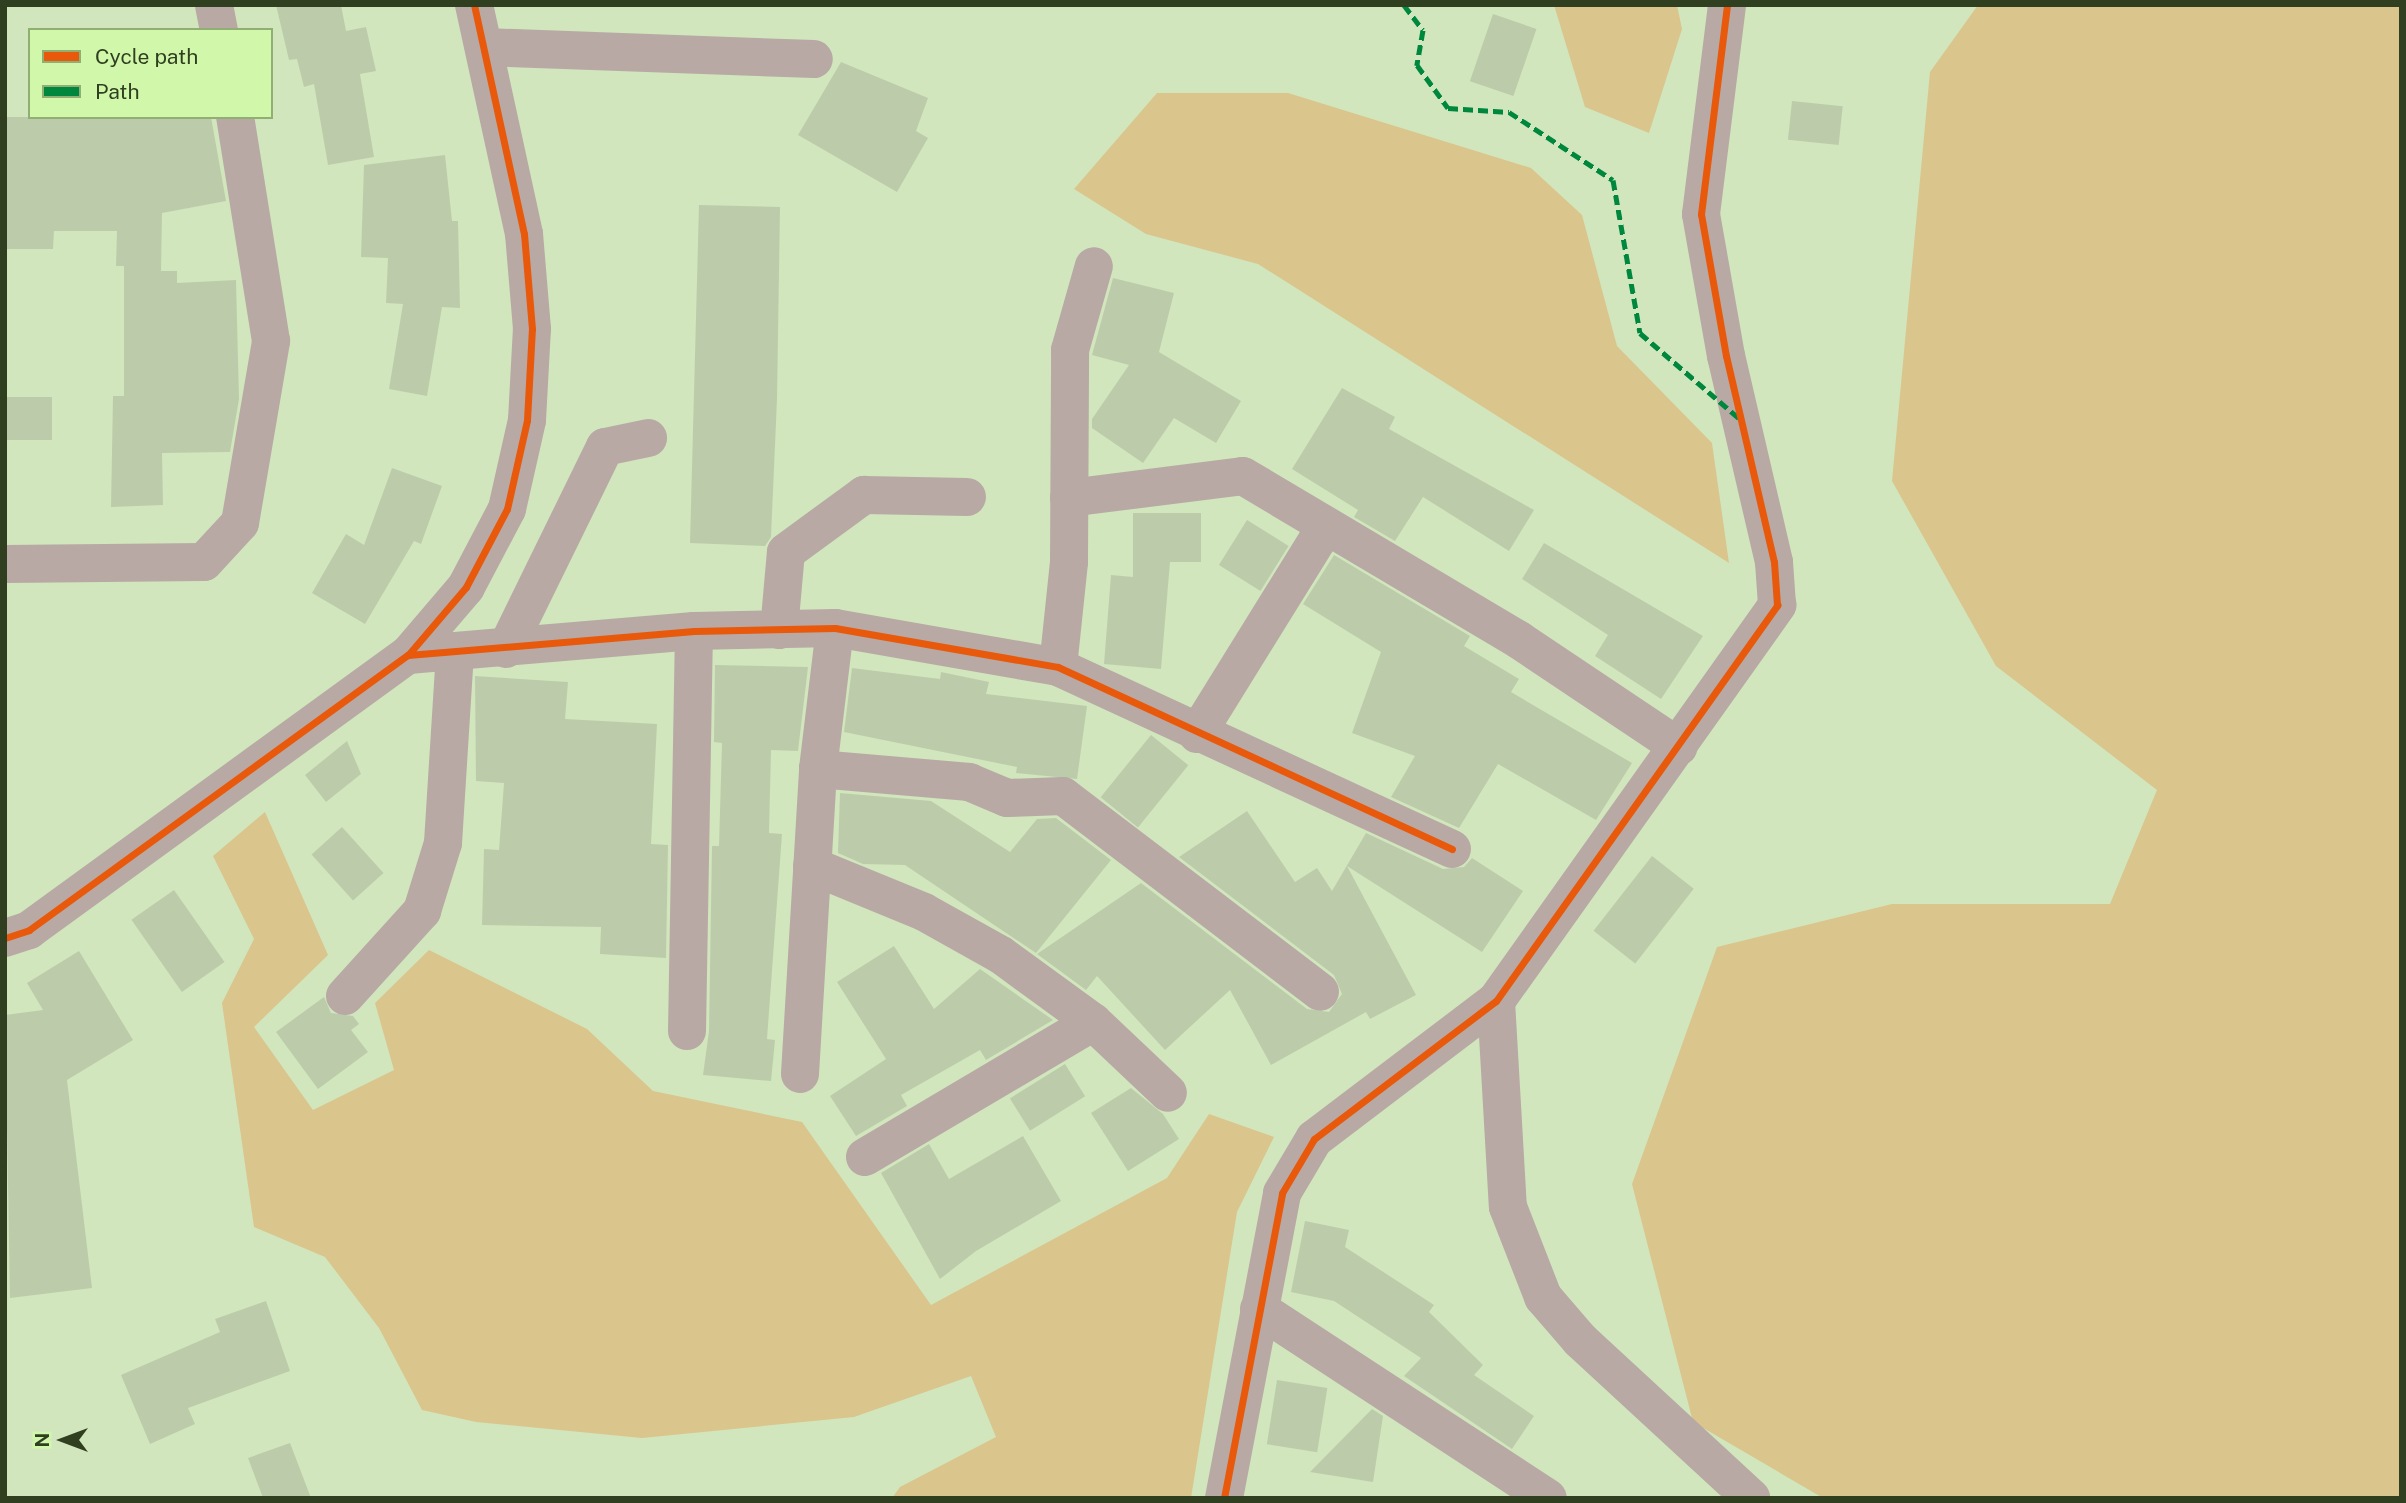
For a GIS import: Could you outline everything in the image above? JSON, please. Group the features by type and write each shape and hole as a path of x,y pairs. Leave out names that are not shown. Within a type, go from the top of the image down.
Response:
{"street":[{"path":"214,5 219,28"},
{"path":"5,938 29,930 408,655 466,587 507,509 527,420 532,329 524,234 474,5"},
{"path":"1224,1498 1282,1193 1314,1139 1496,1001 1679,747 1777,605 1774,562 1726,356 1701,214 1727,5"},
{"path":"484,47 814,59"},
{"path":"5,564 204,562 240,523 271,341 235,119"},
{"path":"1058,667 1069,498 1069,350 1094,266"},
{"path":"506,649 605,447 648,438"},
{"path":"1069,498 1242,476 1519,640 1679,747"},
{"path":"779,630 786,552 864,495 967,496"},
{"path":"1197,734 1326,526"},
{"path":"408,655 506,649 694,631 835,628 1058,667 1197,734 1452,849"},
{"path":"800,1074 818,769 835,628"},
{"path":"687,1031 694,631"},
{"path":"345,996 422,911 443,843 455,652"},
{"path":"818,769 969,782 1007,798 1063,796 1320,992"},
{"path":"812,866 946,924 1001,955 1093,1022 1167,1093"},
{"path":"1496,1001 1508,1207 1543,1297 1580,1340 1751,1498"},
{"path":"865,1157 1093,1022"},
{"path":"1259,1309 1549,1498"}],"shaded area":[{"path":"1554,5 1677,5 1682,29 1649,133 1585,107"},
{"path":"1978,5 2401,5 2401,1498 1823,1498 1693,1422 1632,1184 1717,947 1892,904 2110,904 2157,790 1996,666 1892,481 1930,72"},
{"path":"1157,93 1288,93 1531,168 1582,215 1617,346 1712,443 1729,563 1258,264 1146,234 1074,189"},
{"path":"265,812 328,955 254,1027 313,1110 394,1070 375,1003 429,950 587,1029 653,1091 802,1122 931,1305 1167,1178 1209,1114 1274,1137 1237,1212 1191,1498 892,1498 900,1487 996,1437 971,1376 854,1417 642,1438 476,1422 422,1410 379,1328 325,1257 254,1227 222,1003 254,939 213,856"}],"building":[{"path":"276,5 341,5 346,31 366,27 376,71 360,74 374,157 328,165 314,84 304,87 297,59 289,60"},
{"path":"1493,14 1536,29 1513,96 1470,81"},
{"path":"841,62 928,98 916,131 928,138 897,192 798,135"},
{"path":"1792,101 1843,106 1839,145 1788,140"},
{"path":"5,117 211,119 226,201 162,213 161,271 177,271 177,283 236,280 239,399 230,452 162,453 163,505 111,507 113,396 124,396 124,266 116,266 117,231 54,231 53,249 5,249"},
{"path":"445,155 452,221 458,221 460,308 442,307 427,396 389,389 403,304 386,303 388,258 361,257 364,165"},
{"path":"699,205 780,207 777,399 771,537 765,546 690,543"},
{"path":"1113,278 1174,293 1159,352 1241,401 1216,443 1174,418 1143,463 1092,428 1092,419 1129,365 1092,355"},
{"path":"1342,388 1395,417 1389,429 1534,510 1509,551 1423,497 1395,541 1354,517 1358,510 1292,469"},
{"path":"5,397 52,397 52,440 5,440"},
{"path":"392,468 442,486 421,544 414,541 365,624 312,593 346,534 364,545"},
{"path":"1133,513 1201,513 1201,562 1170,562 1161,669 1104,664 1111,575 1133,577"},
{"path":"1247,520 1289,546 1260,591 1219,565"},
{"path":"1544,543 1703,636 1661,699 1595,656 1608,635 1522,579"},
{"path":"1334,555 1470,636 1464,646 1519,679 1511,692 1632,763 1596,820 1498,764 1459,828 1391,797 1415,756 1352,733 1381,652 1303,604"},
{"path":"715,665 808,667 798,751 771,750 769,833 782,834 767,1039 775,1040 771,1081 703,1075 709,1031 712,846 719,846 722,743 714,742"},
{"path":"852,668 940,679 941,672 989,682 986,694 1087,706 1077,779 1016,773 1017,767 844,732"},
{"path":"475,676 568,682 565,719 657,724 651,844 668,845 666,958 600,954 601,927 482,925 484,849 499,850 504,783 476,781"},
{"path":"1151,735 1188,765 1138,827 1101,797"},
{"path":"347,741 361,774 326,802 305,775"},
{"path":"840,793 931,801 1010,852 1037,819 1056,818 1111,860 1036,953 905,865 863,864 838,853"},
{"path":"1247,811 1295,882 1317,868 1332,891 1366,833 1443,869 1464,867 1472,858 1523,891 1482,952 1347,866 1416,995 1370,1019 1366,1012 1271,1065 1230,990 1165,1050 1097,976 1086,990 1037,954 1141,883 1307,1009 1329,1012 1342,994 1334,975 1179,857"},
{"path":"342,827 383,873 353,901 312,854"},
{"path":"1652,856 1694,889 1635,963 1594,931"},
{"path":"174,890 224,962 182,992 131,920"},
{"path":"894,946 934,1009 980,969 1053,1020 986,1060 980,1050 901,1095 907,1106 856,1136 830,1096 886,1059 837,982"},
{"path":"79,951 133,1040 67,1080 92,1288 10,1298 5,1015 43,1010 27,983"},
{"path":"324,997 331,1013 353,1016 359,1024 351,1030 368,1052 318,1089 276,1032"},
{"path":"1065,1064 1085,1096 1030,1131 1010,1098"},
{"path":"1131,1088 1163,1114 1179,1139 1128,1171 1091,1113"},
{"path":"1023,1136 1061,1201 976,1251 940,1279 881,1173 929,1144 949,1179"},
{"path":"1305,1221 1349,1230 1345,1247 1434,1305 1429,1312 1483,1365 1474,1375 1534,1416 1512,1449 1404,1376 1421,1358 1334,1301 1291,1292"},
{"path":"266,1301 290,1371 188,1408 195,1424 150,1444 121,1375 220,1332 215,1319"},
{"path":"1277,1380 1327,1388 1317,1452 1267,1444"},
{"path":"1372,1409 1383,1416 1373,1482 1310,1472"},
{"path":"290,1443 311,1498 263,1498 248,1458"}],"marked path":[{"path":"1404,5 1423,30 1417,65 1448,108 1509,112 1613,180 1640,333 1740,419"}],"cycle path":[{"path":"5,938 29,930 408,655 466,587 507,509 527,420 532,329 524,234 474,5"},
{"path":"1224,1498 1282,1193 1314,1139 1496,1001 1777,605 1774,562 1726,356 1701,214 1727,5"},
{"path":"408,655 694,631 835,628 1058,667 1452,849"}]}
